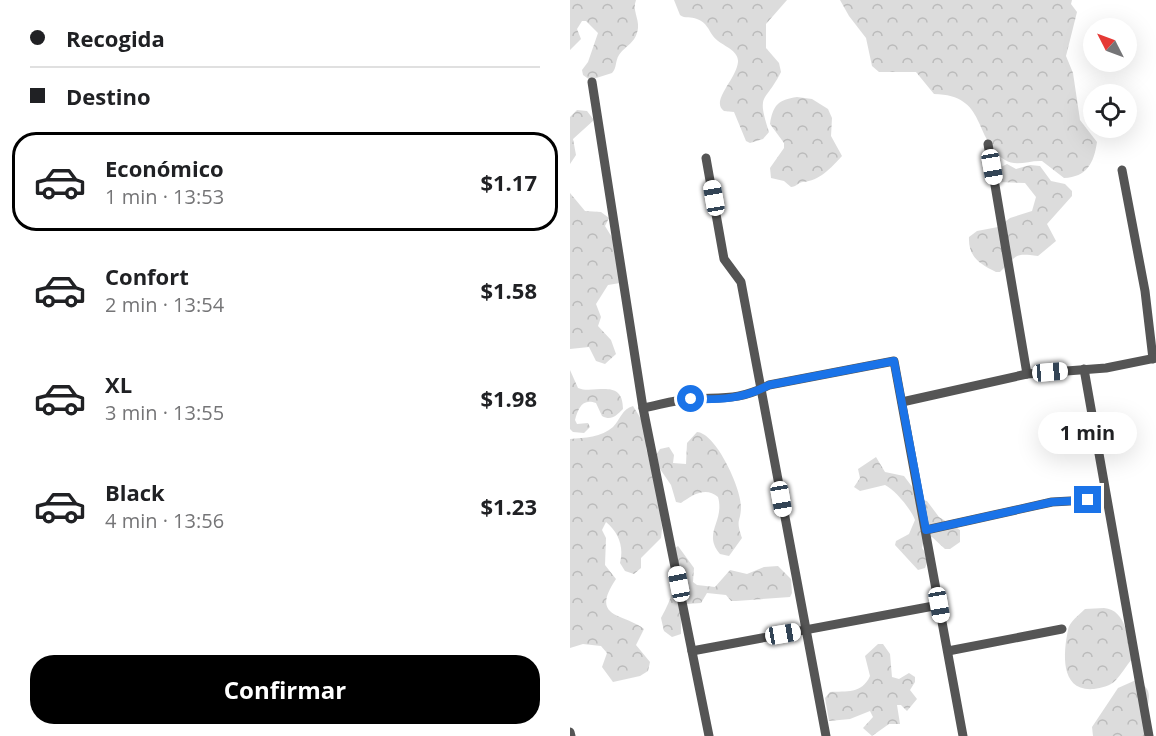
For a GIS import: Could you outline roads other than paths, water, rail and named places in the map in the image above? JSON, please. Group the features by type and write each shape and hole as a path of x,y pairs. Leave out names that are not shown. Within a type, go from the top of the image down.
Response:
{"street":[{"path":"592,82 643,408 709,736"},
{"path":"988,144 1027,374"},
{"path":"706,158 724,259 741,282 826,736"},
{"path":"902,402 1027,374 1084,369 1154,358 1122,170"},
{"path":"643,408 688,400 727,400 769,385 894,361 963,736"},
{"path":"1084,369 1149,736"},
{"path":"926,530 1052,502 1106,499"},
{"path":"692,651 939,605"},
{"path":"948,651 1062,629"}]}
